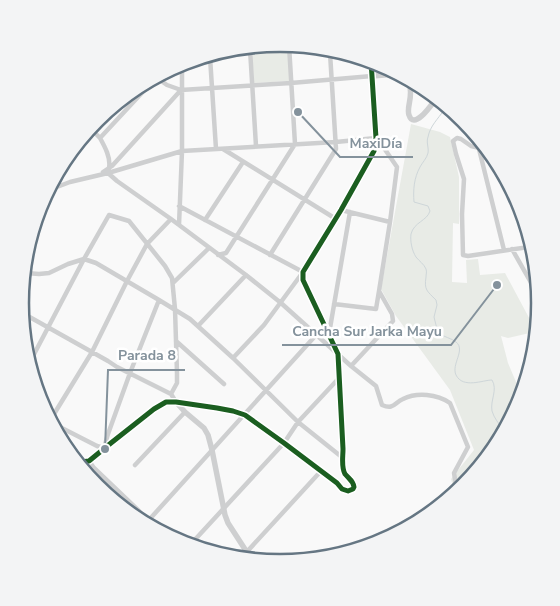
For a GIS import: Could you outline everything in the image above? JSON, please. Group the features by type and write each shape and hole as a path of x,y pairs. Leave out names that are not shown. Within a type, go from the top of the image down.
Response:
{"street":[{"path":"218,255 226,253 295,144 289,52"},
{"path":"250,54 256,146"},
{"path":"270,255 336,149 330,57"},
{"path":"210,61 218,149"},
{"path":"233,358 264,325 303,272 374,152 376,138 371,69"},
{"path":"179,225 182,151 182,72"},
{"path":"162,81 181,90 385,75"},
{"path":"410,88 412,94 409,110 410,118 413,120 424,116 433,104"},
{"path":"109,171 181,90"},
{"path":"100,138 142,93"},
{"path":"95,133 100,138 109,159 109,171 117,181 171,219 281,303 376,386 382,405 387,407 393,406 402,399 418,394 444,398 450,403 468,447 454,473 456,483"},
{"path":"57,187 182,151 376,138"},
{"path":"334,304 376,309 397,168 376,138"},
{"path":"477,148 461,139 453,140 464,179 462,252 465,256 525,247"},
{"path":"218,149 243,162 336,219"},
{"path":"482,154 504,250"},
{"path":"205,220 243,162"},
{"path":"179,206 303,272"},
{"path":"341,210 390,222"},
{"path":"329,334 350,212"},
{"path":"34,354 84,259 110,215 129,222 170,272 175,309 177,383 171,394"},
{"path":"55,413 92,352 147,244 171,219"},
{"path":"173,283 209,248"},
{"path":"512,249 530,281"},
{"path":"31,273 49,274 68,264 84,259 96,263 175,309 198,326 233,358 298,422 343,458"},
{"path":"85,461 89,461 154,409 166,402 176,402 217,408 245,415 345,490 351,491 354,487 353,481 344,473 342,464 343,449 338,354 303,280 303,272"},
{"path":"198,326 246,275"},
{"path":"351,366 393,321 392,314 379,291"},
{"path":"104,448 130,373 159,300"},
{"path":"29,317 117,367 171,394 185,412 204,428 212,450 228,523 244,551"},
{"path":"150,519 317,334"},
{"path":"176,341 224,384"},
{"path":"195,539 284,443 298,422 340,377"},
{"path":"135,465 185,412"},
{"path":"61,428 104,448"},
{"path":"89,461 138,510"},
{"path":"249,552 321,471"}],"shaded area":[{"path":"288,52 290,81 254,83 252,53"},
{"path":"411,124 440,132 450,137 459,177 459,224 453,223 452,282 467,283 466,260 478,259 480,275 505,273 531,321 529,333 508,338 501,336 508,363 517,385 498,429 489,443 469,469 453,486 451,479 474,450 450,390 396,316 381,289"}],"waterway":[{"path":"443,112 430,129 427,139 427,155 415,180 414,202 428,206 430,211 411,234 413,252 426,269 425,285 436,300 437,305 434,317 438,333 459,345 460,349 455,366 456,375 463,382 468,383 492,380 494,384 492,411 500,425"}],"cycle path":[{"path":"85,461 89,461 154,409 166,402 176,402 233,411 245,415 337,483 342,489 348,491 353,489 353,483 345,474 343,465 338,354 303,280 303,272 374,151 376,138 372,69"}],"place":[{"name":"MaxiDía","path":"298,112"},
{"name":"Cancha Sur Jarka Mayu","path":"497,285"},
{"name":"Parada 8","path":"105,449"}]}
